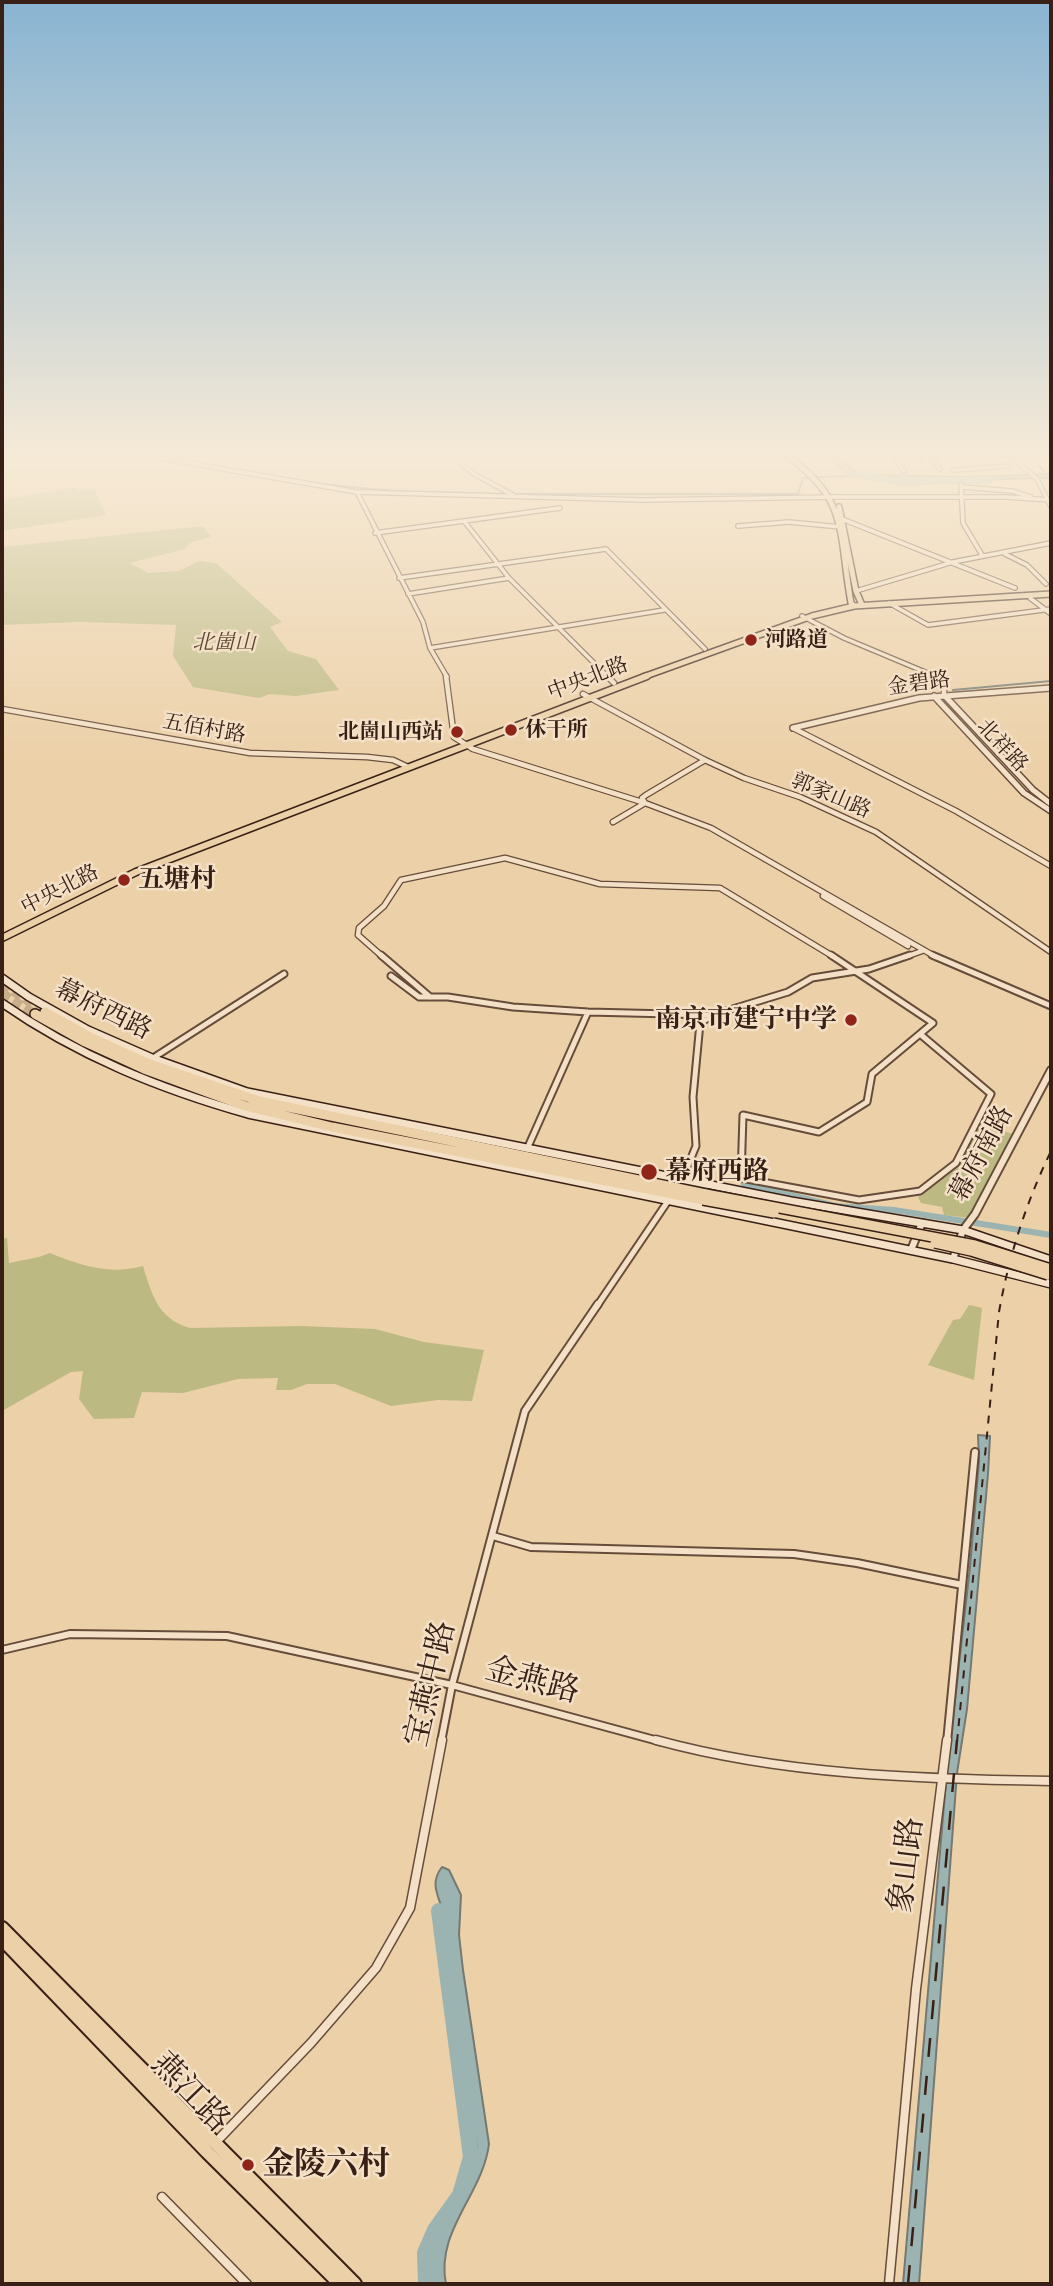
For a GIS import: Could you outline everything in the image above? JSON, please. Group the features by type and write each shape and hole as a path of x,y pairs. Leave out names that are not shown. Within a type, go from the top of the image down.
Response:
{"highway":[{"name":"幕府西路","path":"704,1197 525,1152 235,1094 138,1059 40,1013 85,1042 144,1069 245,1106 332,1127 948,1246 1050,1276"}],"main road":[{"path":"848,560 857,604"},
{"path":"849,560 857,604"},
{"name":"中央北路","path":"585,696 705,649 804,617 857,604 1051,592"},
{"name":"中央北路","path":"857,604 1051,592"},
{"name":"中央北路","path":"2,936 136,872 585,696 804,617"},
{"name":"幕府西路","path":"2,978 97,1034 247,1093 525,1152 963,1230 1051,1260"},
{"name":"幕府西路","path":"2,1003 68,1045 124,1070 226,1109 285,1124 668,1202 1050,1276"},
{"path":"2,1928 210,2148 355,2284"},
{"name":"燕江路","path":"2,1939 210,2148 335,2283"}],"street":[{"path":"389,560 423,622 430,648 447,677 454,737 462,743 711,828 922,951 1051,1008"},
{"path":"495,560 509,578 614,683"},
{"path":"399,578 529,560"},
{"path":"616,560 705,649"},
{"path":"947,560 1015,587"},
{"path":"856,591 963,560"},
{"path":"1016,560 1027,565 1046,584"},
{"path":"408,594 509,578"},
{"path":"1030,598 1049,611"},
{"path":"890,603 928,625 1049,611"},
{"path":"430,648 664,610"},
{"path":"804,617 844,638 936,675 944,688 944,695"},
{"name":"金碧路","path":"793,727 887,703 944,695 1051,688"},
{"name":"北祥路","path":"944,695 1033,790 1051,804"},
{"name":"郭家山路","path":"585,696 705,761 800,797 876,832 1051,951"},
{"name":"北祥路","path":"934,696 1024,793 1051,811"},
{"name":"五佰村路","path":"2,709 250,753 367,757 406,765"},
{"path":"949,713 958,712"},
{"path":"793,727 956,811 1051,866"},
{"path":"643,804 642,798 646,795 705,761"},
{"path":"613,822 643,804"},
{"path":"643,804 708,830 919,953 1051,1008"},
{"path":"430,996 358,935 359,928 384,906 401,880 505,858 600,884 720,888 857,971 933,1023 872,1074 867,1102 819,1132 743,1115 741,1178 859,1200 920,1191 956,1163 991,1094 920,1034"},
{"path":"682,1180 696,1146 693,1097 700,1023 710,1017 788,992 813,978 857,971 922,951"},
{"path":"153,1058 284,974"},
{"path":"391,976 419,998 448,997 513,1007 588,1012 710,1017"},
{"path":"448,997 465,1003 512,1010 710,1017"},
{"path":"525,1152 588,1012"},
{"name":"幕府南路","path":"953,1258 963,1230 975,1214 1051,1070"},
{"name":"宝燕中路","path":"210,2148 311,2043 376,1968 410,1908 452,1685 525,1411 668,1202"},
{"path":"911,1250 922,1223"},
{"name":"象山路","path":"889,2284 916,1989 943,1779 975,1452"},
{"path":"493,1536 531,1547 794,1554 856,1563 962,1586"},
{"name":"金燕路","path":"2,1650 70,1634 227,1636 452,1685 695,1751 828,1770 943,1779 1051,1781"},
{"path":"162,2197 247,2284"}],"green space":[{"name":"北崮山","path":"2,560 143,560 130,563 148,573 179,571 199,561 216,563 282,622 270,627 288,651 316,659 339,690 296,696 270,694 259,698 193,687 173,656 176,625 80,622 2,625"},
{"path":"980,1124 1013,1134 970,1218 944,1215 942,1207 921,1203 918,1197 960,1161"},
{"path":"7,1238 9,1263 50,1253 95,1268 118,1270 143,1266 153,1296 163,1312 170,1319 190,1328 301,1326 375,1329 424,1342 484,1350 472,1401 438,1400 391,1406 335,1384 307,1384 291,1390 276,1390 278,1378 238,1379 183,1393 142,1392 134,1418 94,1419 79,1399 83,1371 71,1372 2,1411 2,1239"},
{"path":"969,1305 982,1308 974,1380 928,1365 953,1320 960,1319"}],"water":[{"path":"978,1435 990,1436 988,1474 967,1709 957,1773 919,2284 903,2284 947,1770 970,1567 979,1461"},
{"path":"442,1867 449,1870 461,1895 459,1935 489,2144 478,2180 447,2247 444,2265 446,2284 431,2284 429,2269 434,2242 450,2205 472,2168 477,2148 442,1908 436,1887"}],"waterway":[{"path":"953,690 1051,681"},
{"path":"744,1184 836,1206 894,1210 1051,1235"},
{"path":"426,2284 425,2253 435,2230 460,2195 471,2157 439,1911"}],"tunnel":[{"path":"2,984 45,1012"},
{"path":"2,993 35,1014"}],"railway":[{"path":"957,1742 999,1312 1019,1230 1051,1151"},
{"path":"908,2284 957,1740"}],"place":[{"name":"河路道","path":"751,640"},
{"name":"休干所","path":"511,730"},
{"name":"北崮山西站","path":"457,732"},
{"name":"五塘村","path":"124,880"},
{"name":"南京市建宁中学","path":"851,1020"},
{"name":"幕府西路","path":"649,1172"},
{"name":"金陵六村","path":"248,2165"}]}
